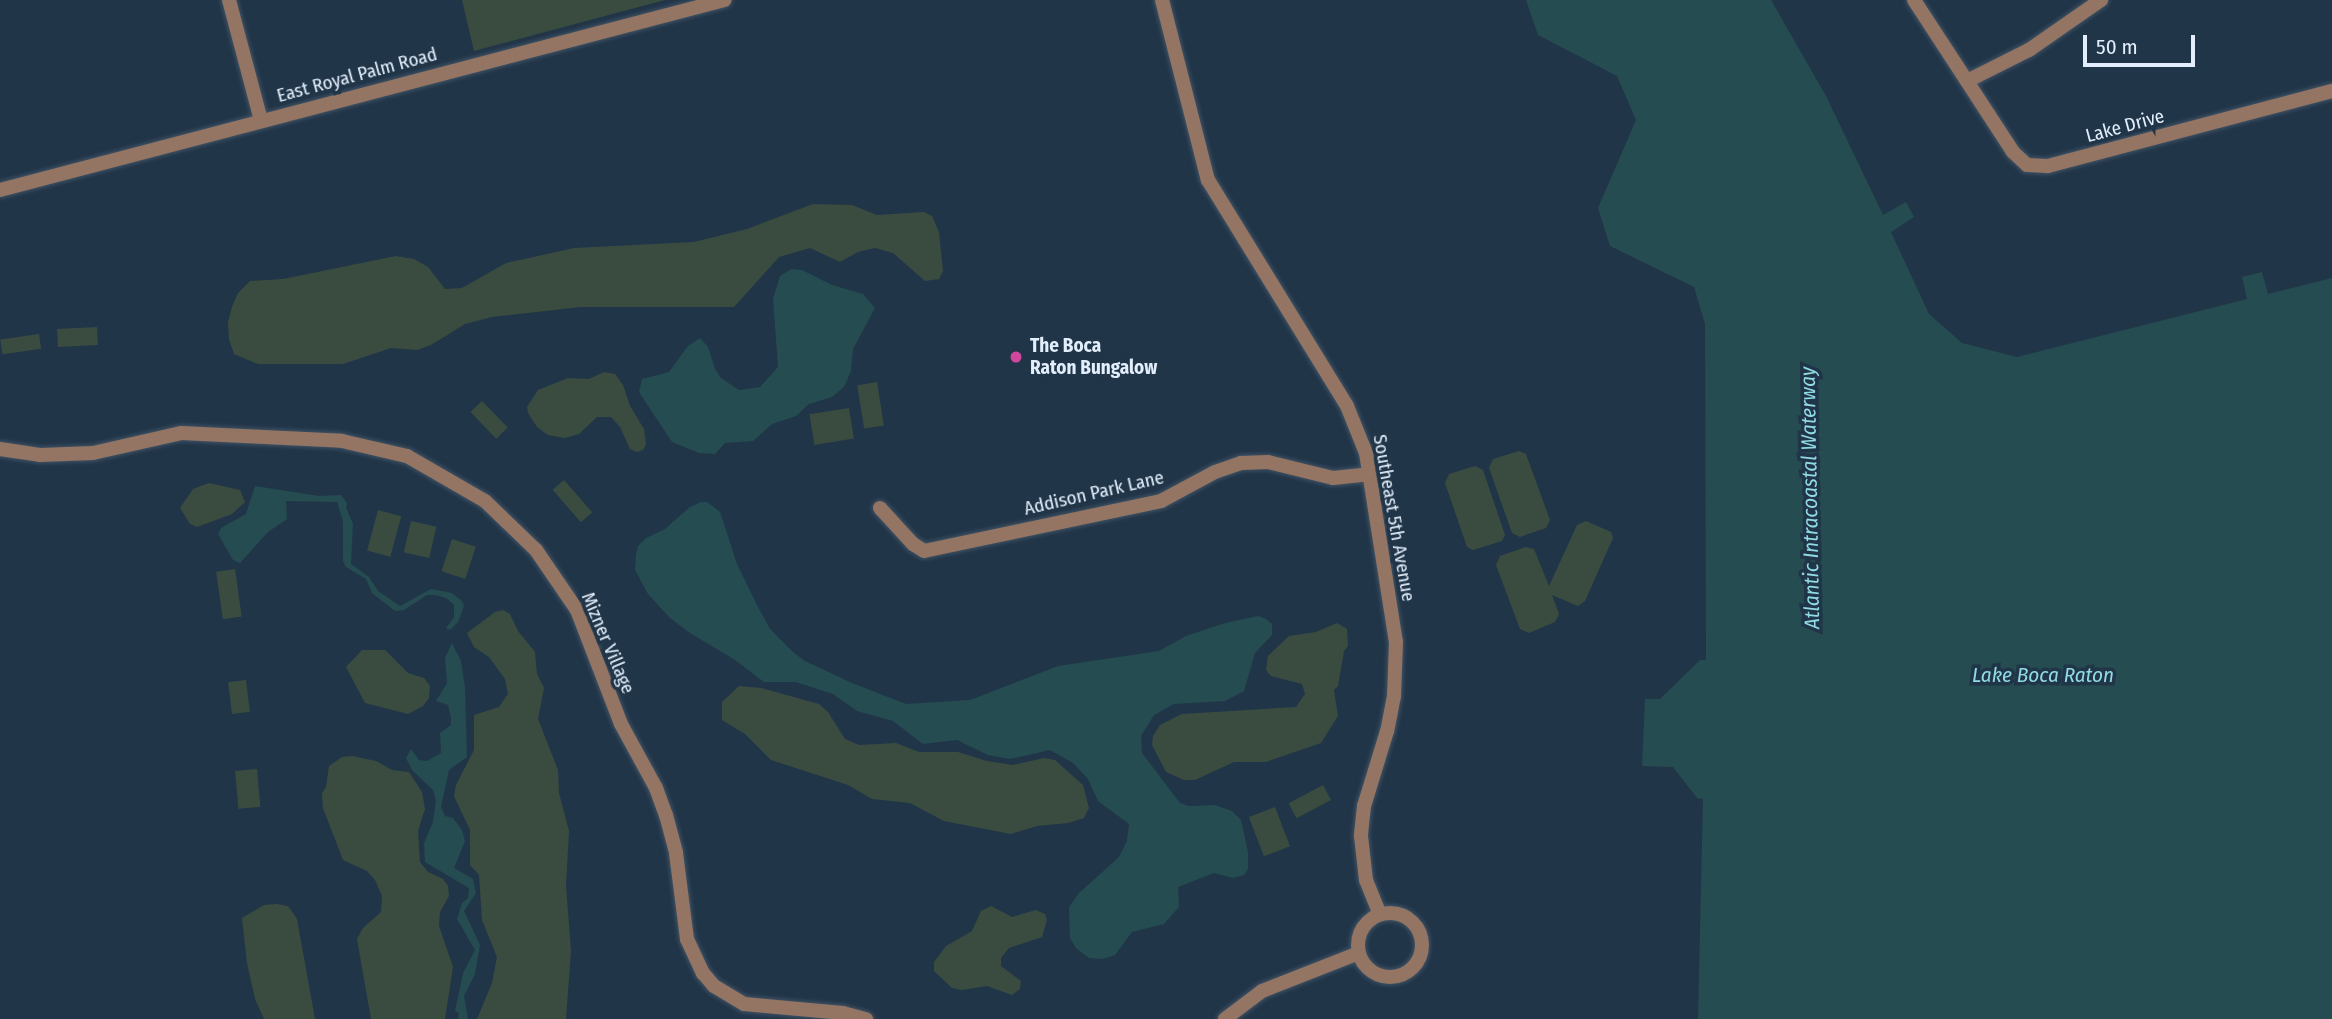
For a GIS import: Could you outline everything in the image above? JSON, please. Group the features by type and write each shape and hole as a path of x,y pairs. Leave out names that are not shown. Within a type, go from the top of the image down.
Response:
{"street":[{"path":"229,0 261,120"},
{"name":"East Royal Palm Road","path":"0,190 696,3 724,0"},
{"name":"Southeast 5th Avenue","path":"1162,0 1208,180 1347,407 1361,437 1396,642 1394,696 1387,731 1364,807 1361,836 1366,880 1380,914"},
{"name":"Lake Drive","path":"1914,0 2013,152 2027,165 2048,166 2332,91"},
{"path":"1967,81 2029,50 2101,0"},
{"name":"Mizner Village","path":"0,449 40,455 93,453 181,433 342,441 407,456 477,495 536,550 577,610 621,724 656,788 666,815 676,852 687,939 703,973 721,991 744,1004 764,1008 835,1012 866,1019"},
{"name":"Addison Park Lane","path":"880,508 913,544 925,551 1161,501 1215,471 1241,463 1268,462 1333,478 1369,474"},
{"path":"1380,914 1400,914 1416,926 1421,935 1421,955 1408,971 1388,976 1370,969 1359,953 1360,934 1371,919 1380,914"},
{"path":"1225,1019 1262,991 1359,953"}],"shaded area":[{"path":"462,0 665,0 474,51"},
{"path":"813,204 852,205 877,215 924,212 932,216 939,232 943,271 939,279 925,281 893,253 875,248 858,252 840,262 810,248 779,257 734,307 580,307 492,317 465,324 431,345 417,350 391,348 343,364 258,364 234,354 229,339 228,322 232,307 238,293 250,281 283,279 396,256 414,259 428,267 445,289 462,288 506,263 574,248 694,242 747,229"},
{"path":"97,327 98,345 58,347 57,329"},
{"path":"39,334 41,349 2,354 0,339"},
{"path":"604,372 615,374 623,385 630,406 644,429 646,444 643,450 637,452 630,449 620,427 611,417 597,417 579,434 565,438 548,435 537,427 528,413 527,407 538,390 568,378 589,379"},
{"path":"877,382 884,425 864,429 857,385"},
{"path":"482,401 508,428 496,439 470,412"},
{"path":"849,408 854,439 814,445 809,414"},
{"path":"1519,451 1526,454 1550,520 1546,528 1520,537 1512,533 1489,468 1493,459"},
{"path":"1475,466 1483,470 1505,535 1502,541 1473,550 1467,547 1445,483 1449,474"},
{"path":"564,480 592,512 581,522 553,490"},
{"path":"209,483 240,490 245,502 232,514 197,527 190,524 180,508 193,489"},
{"path":"378,510 401,516 390,557 367,551"},
{"path":"411,521 436,527 429,558 404,552"},
{"path":"1586,521 1611,532 1613,538 1585,601 1578,606 1552,595 1559,614 1555,622 1529,633 1520,629 1496,565 1500,556 1526,547 1534,549 1549,586 1577,525"},
{"path":"452,539 476,547 465,579 441,571"},
{"path":"235,569 242,617 223,619 216,572"},
{"path":"503,610 510,614 518,631 535,652 537,674 544,688 538,719 558,770 559,793 569,831 566,886 571,951 566,1019 477,1019 492,983 497,957 482,920 479,875 470,865 470,830 454,796 456,785 474,750 474,715 499,707 508,694 505,679 489,657 474,647 467,633 495,612"},
{"path":"1337,623 1347,629 1348,646 1344,651 1338,686 1334,690 1338,716 1321,743 1266,762 1234,762 1195,780 1184,780 1166,772 1152,745 1153,736 1160,725 1182,714 1296,707 1305,694 1302,684 1271,676 1266,670 1268,656 1289,636 1316,632"},
{"path":"362,650 385,650 408,673 424,678 430,686 429,698 423,706 408,714 365,703 346,667"},
{"path":"246,680 250,712 232,714 228,682"},
{"path":"739,686 761,688 819,704 828,712 845,739 859,745 896,743 919,752 958,752 1013,765 1044,758 1055,760 1083,785 1089,808 1084,818 1068,823 1037,826 1011,834 944,821 910,803 872,799 848,785 771,760 745,734 722,720 722,702"},
{"path":"352,756 376,761 392,770 409,772 422,792 425,809 418,831 420,862 428,872 443,879 448,886 449,896 440,912 439,926 453,967 445,1019 371,1019 357,939 363,928 381,912 382,896 375,880 367,871 343,860 323,808 322,793 326,787 329,766 342,757"},
{"path":"257,769 260,807 238,809 235,771"},
{"path":"1323,785 1331,800 1297,818 1289,803"},
{"path":"1275,807 1290,846 1264,856 1249,817"},
{"path":"264,905 288,906 297,919 315,1019 264,1019 255,999 247,963 242,918"},
{"path":"991,906 1012,917 1036,910 1045,914 1047,920 1042,937 1009,948 1001,958 1001,966 1021,981 1020,989 1012,995 987,986 962,990 952,988 934,971 934,962 946,946 972,931 981,911"}],"water":[{"name":"Lake Boca Raton","path":"1526,0 1771,0 1826,96 1883,215 1906,202 1914,217 1891,232 1929,314 1962,343 2017,357 2247,299 2242,277 2262,272 2268,294 2332,278 2332,1019 1698,1019 1703,799 1697,798 1673,767 1642,766 1645,699 1660,699 1700,660 1706,660 1705,324 1694,287 1610,246 1598,208 1636,120 1617,76 1538,35"},
{"path":"791,269 802,270 832,285 863,294 875,308 853,349 851,371 844,387 832,397 809,404 796,416 772,424 753,441 725,443 715,454 699,453 672,442 639,392 642,379 669,372 688,346 700,338 708,347 721,378 739,390 760,387 778,367 773,299 780,276"},
{"path":"255,486 319,496 341,495 347,503 346,508 353,524 351,564 369,577 378,591 400,606 431,589 452,593 464,606 458,622 450,630 446,628 454,617 454,605 446,598 427,595 404,610 395,611 372,593 366,579 346,567 343,561 343,521 337,502 286,501 287,519 268,532 240,563 233,560 218,534 221,528 246,514"},
{"path":"707,502 720,512 737,564 758,607 770,629 793,652 805,661 852,683 906,704 970,700 1058,666 1159,651 1186,636 1225,623 1258,616 1266,619 1272,624 1272,635 1255,653 1244,691 1225,701 1174,704 1154,715 1141,736 1142,753 1180,803 1189,806 1215,805 1232,811 1241,820 1248,852 1248,869 1244,875 1233,878 1214,873 1178,887 1179,907 1164,924 1132,932 1115,955 1103,959 1089,958 1076,948 1070,938 1069,907 1079,893 1119,857 1127,841 1129,824 1098,801 1088,779 1073,763 1050,750 1010,759 988,755 957,740 923,744 893,721 857,711 833,694 796,682 764,682 670,618 648,594 635,570 638,546 646,538 665,529 690,507"},
{"path":"452,643 461,661 465,688 467,757 449,770 441,807 445,816 453,818 462,830 465,841 454,868 473,879 476,893 464,911 480,945 475,974 464,996 468,1019 458,1019 459,1013 455,1011 463,973 475,950 457,919 462,903 468,898 469,888 425,862 424,843 433,822 436,800 433,790 412,770 406,758 411,749 419,760 427,761 441,753 440,733 451,725 451,718 448,705 436,701 447,683 445,658"}],"place":[{"name":"The Boca Raton Bungalow","path":"1016,357"}],"water label":[{"name":"Atlantic Intracoastal Waterway","path":"1810,498"}]}
